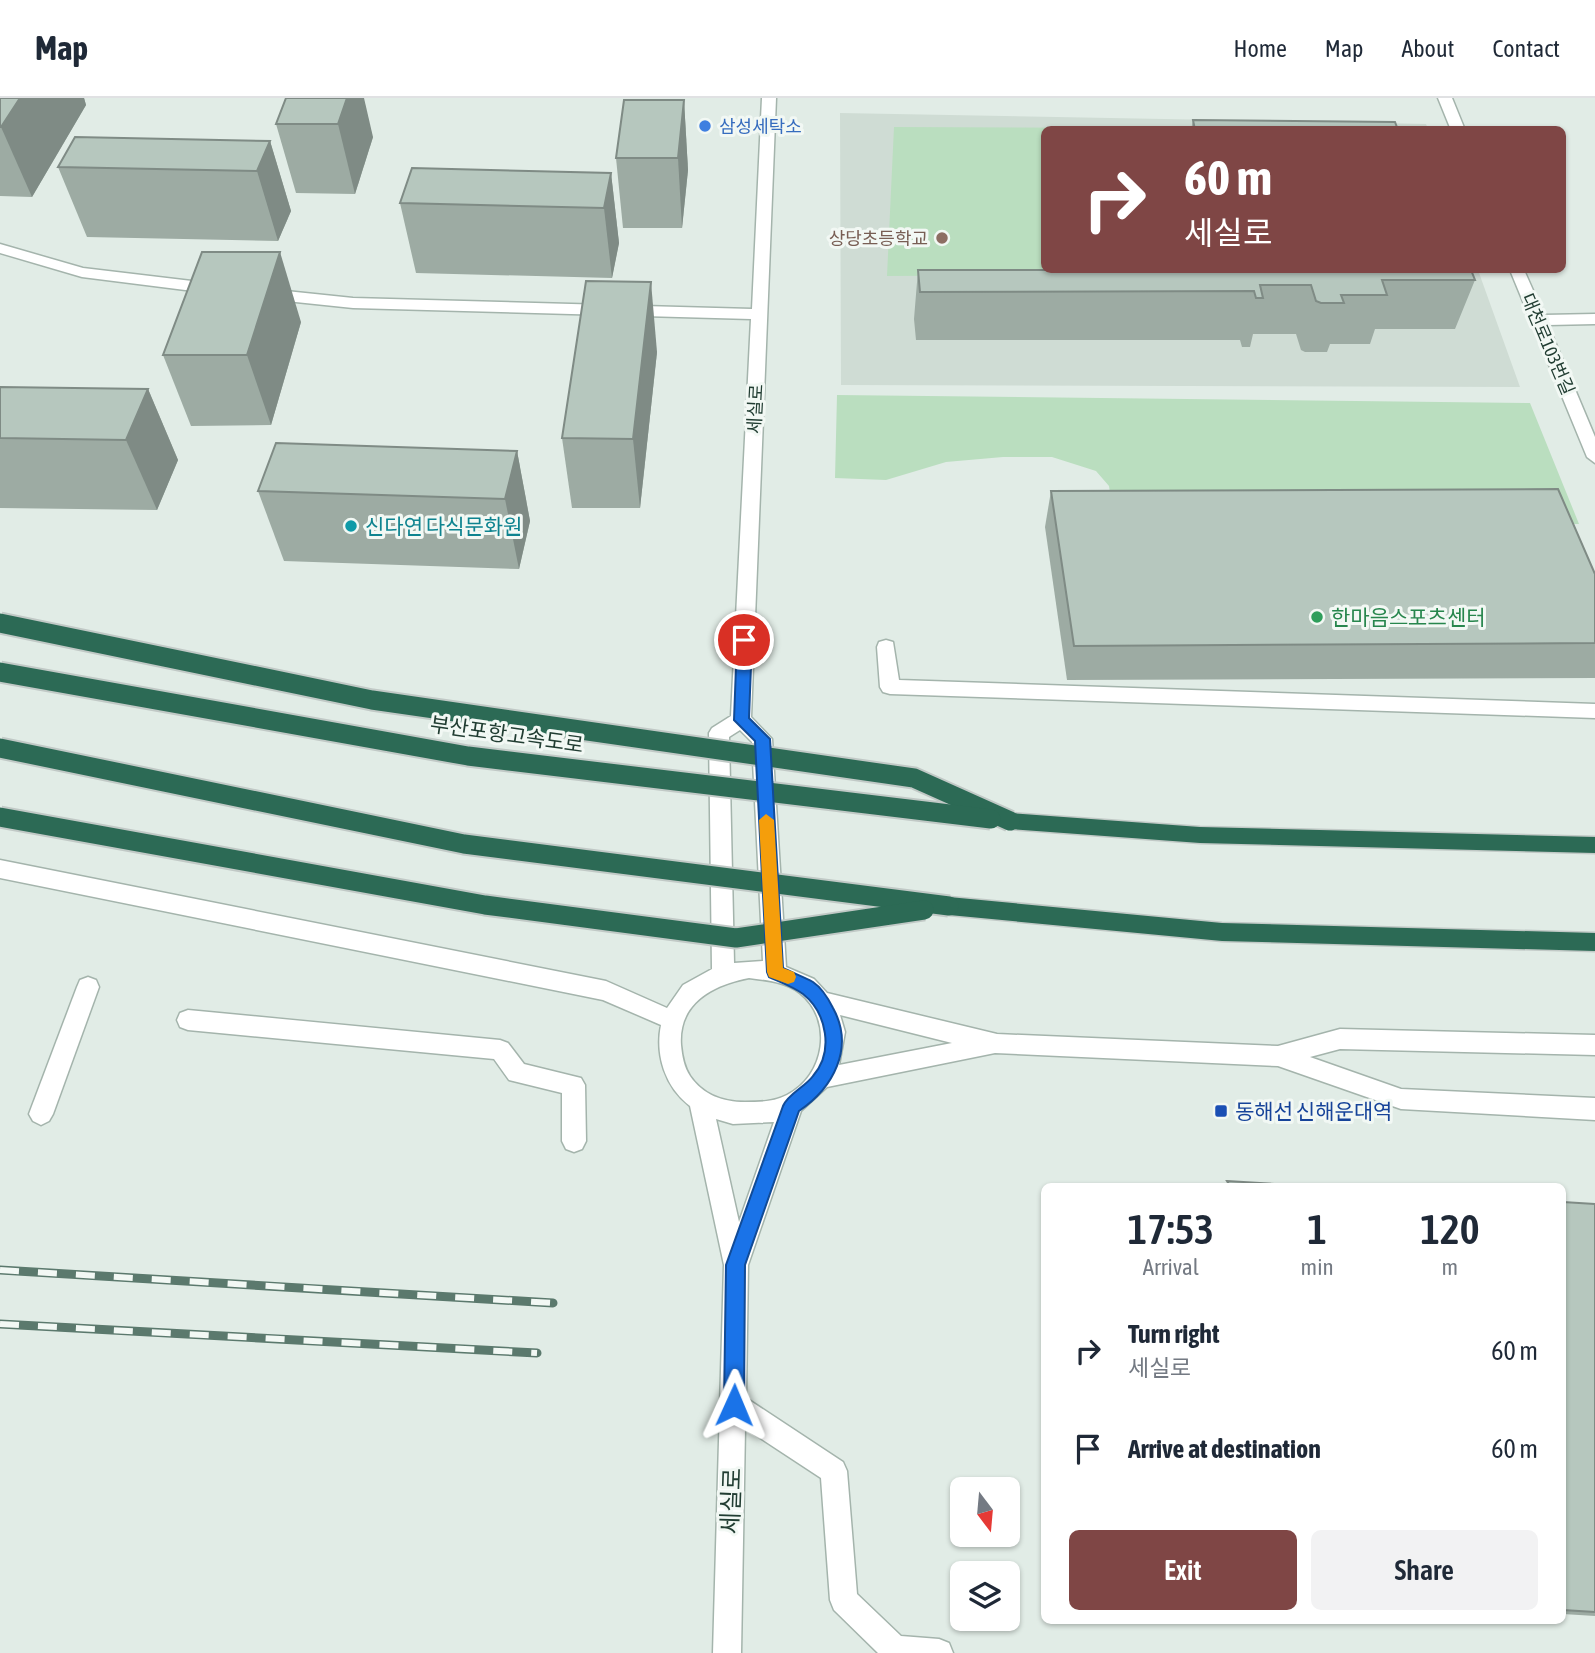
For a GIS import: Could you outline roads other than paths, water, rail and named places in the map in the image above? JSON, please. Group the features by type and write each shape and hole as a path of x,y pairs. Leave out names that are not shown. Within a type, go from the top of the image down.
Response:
{"highway":[{"path":"0,624 372,700 914,778 1010,821"},
{"name":"부산포항고속도로","path":"0,672 468,756 1010,821 1200,835 1595,845"},
{"path":"0,748 464,844 948,906 1222,932 1595,942"},
{"path":"0,817 485,905 736,938 948,906"}],"street":[{"name":"세실로","path":"741,720 769,98"},
{"path":"1445,98 1456,126"},
{"path":"0,248 82,272 353,303 759,314"},
{"name":"대천로103번길","path":"1518,273 1595,457"},
{"path":"1538,320 1595,319"},
{"path":"886,647 890,687 1595,710"},
{"path":"723,974 719,733 741,720 762,739 775,972"},
{"path":"0,869 606,991 672,1020 684,1001 701,984 723,974 748,969 775,972 808,988 821,1001 997,1044 1278,1056 1401,1099 1595,1108"},
{"path":"41,1114 88,987"},
{"name":"세실로","path":"672,1020 668,1042 671,1064 682,1084 700,1100 720,1111 744,1115 768,1113 792,1106 809,1094 823,1078 835,1039 831,1019 821,1001"},
{"path":"188,1020 500,1050 517,1073 573,1084 574,1142"},
{"path":"1278,1056 1340,1039 1595,1045"},
{"path":"823,1078 997,1044"},
{"name":"세실로","path":"700,1100 736,1265 727,1653"},
{"name":"세실로","path":"736,1265 792,1106"},
{"path":"734,1405 834,1471 844,1600 895,1650 939,1653"}],"railway":[{"path":"0,1270 553,1303"},
{"path":"0,1324 537,1353"}],"place":[{"name":"삼성세탁소","path":"705,126"},
{"name":"상당초등학교","path":"942,238"},
{"name":"신다연 다식문화원","path":"351,526"},
{"name":"한마음스포츠센터","path":"1317,617"},
{"name":"동해선 신해운대역","path":"1221,1111"}]}
